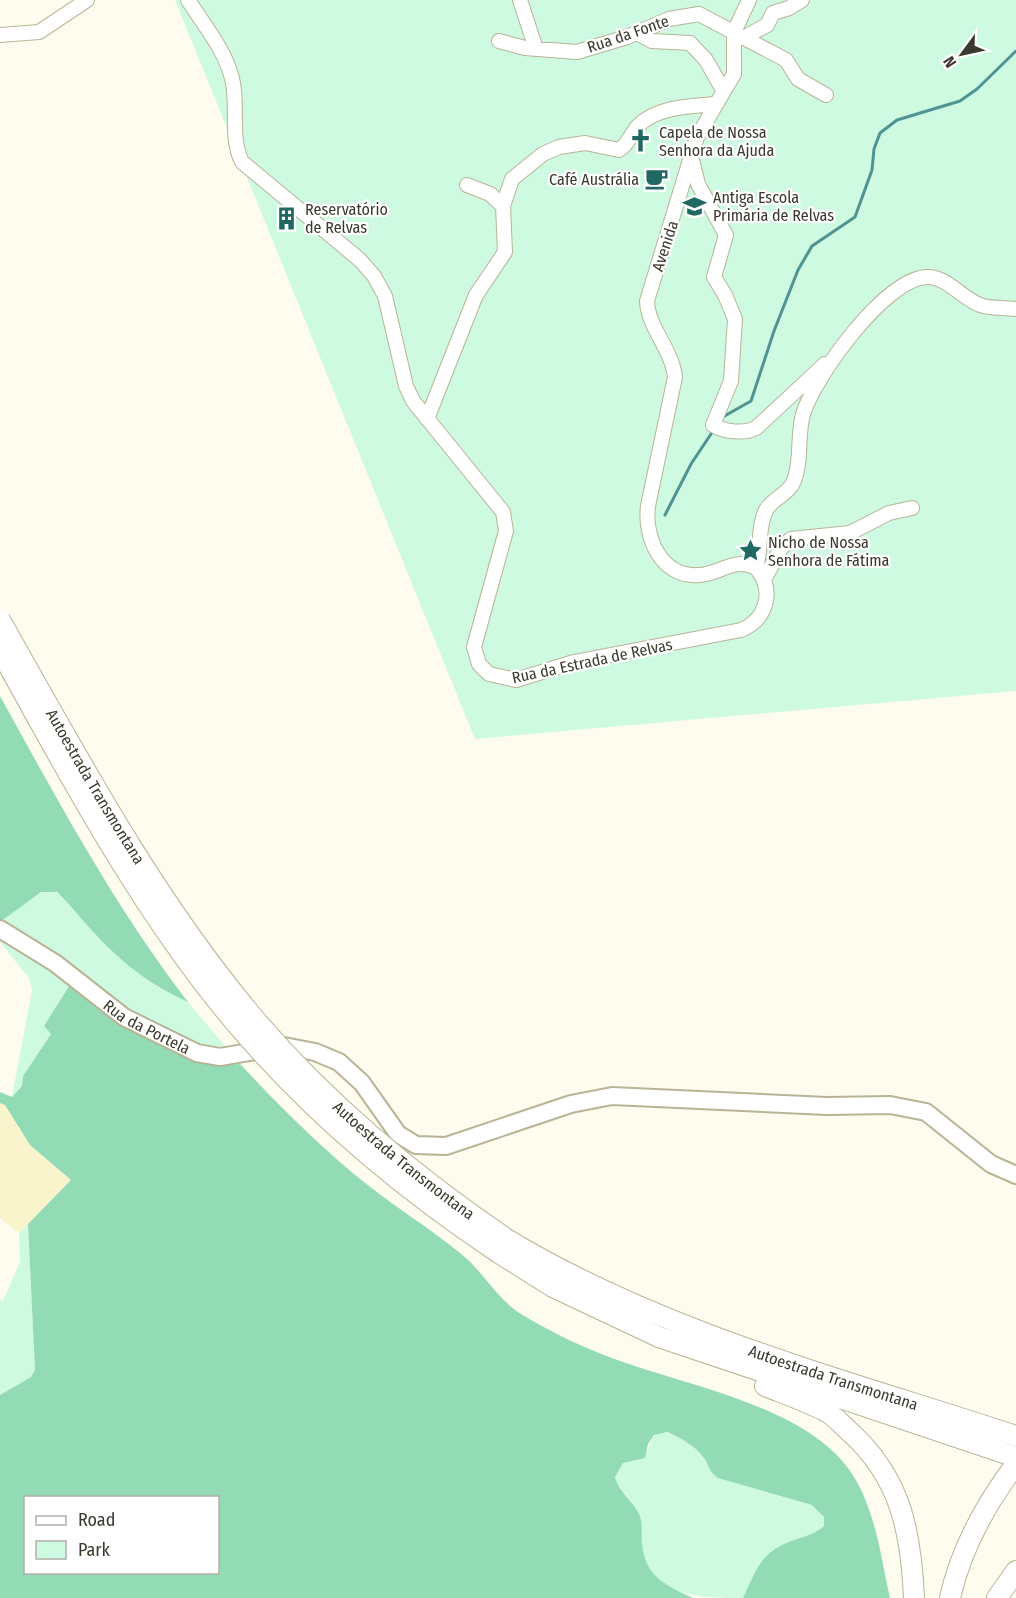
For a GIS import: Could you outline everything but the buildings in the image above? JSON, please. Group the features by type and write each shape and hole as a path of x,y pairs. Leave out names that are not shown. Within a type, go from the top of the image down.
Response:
{"highway":[{"name":"Autoestrada Transmontana","path":"0,620 150,876 214,968 253,1017 296,1064 370,1134 504,1247 554,1287 659,1337 1016,1457"},
{"name":"Autoestrada Transmontana","path":"0,650 82,795 135,882 192,965 245,1034 301,1094 374,1160 432,1207 504,1247 720,1341 1016,1436"},
{"path":"714,1357 730,1372 827,1412 869,1449 893,1486 905,1517 913,1561 914,1598"},
{"path":"962,1598 968,1569 1008,1488 1016,1464"},
{"path":"950,1598 957,1567 975,1527 1008,1488"},
{"path":"997,1598 1016,1571"}],"main road":[{"name":"Rua da Portela","path":"0,929 55,963 124,1017 196,1053 220,1057 284,1046 315,1052 347,1068 366,1088 398,1134 416,1145 446,1146 579,1102 612,1096 827,1106 890,1105 926,1112 991,1164 1016,1175"}],"street":[{"path":"0,35 39,32 86,0"},
{"name":"Rua da Estrada de Relvas","path":"188,0 230,70 234,87 237,147 242,162 360,260 374,276 387,302 408,392 506,517 506,531 474,647 479,664 494,676 516,680 574,662 741,630 758,619 765,608 767,595 760,574"},
{"path":"520,0 536,49"},
{"path":"740,35 749,0"},
{"path":"740,35 767,24 773,13 789,8 802,0"},
{"name":"Rua da Fonte","path":"499,41 536,49 578,52 637,33 666,20 689,14 702,15 786,60 798,79 826,95"},
{"path":"637,33 654,41 691,43 711,68 723,90"},
{"name":"Avenida","path":"740,35 734,74 714,105 692,155 647,301 651,316 669,353 674,383 648,506 647,526 650,538 664,562 672,568 701,575 739,563 760,574"},
{"path":"427,419 476,295 505,252 502,206 514,177 552,149 585,143 619,150 640,124 653,115 670,109 714,105"},
{"path":"692,155 698,184 726,234 726,243 714,276 735,318 731,381 713,425 717,428 745,432 758,427 838,349 857,327 900,288 923,278 939,280 982,306 1016,309"},
{"path":"467,185 490,194 502,206"},
{"path":"760,574 760,529 765,512 793,484 798,466 798,435 805,409 838,349"},
{"path":"760,574 791,539 850,533 889,513 912,508"}],"shaded area":[{"path":"0,1103 5,1105 30,1145 71,1180 19,1233 0,1218"}],"green space":[{"path":"175,0 1016,0 1016,691 475,739"},
{"path":"0,696 112,891 161,966 188,1002 151,982 129,966 93,932 57,892 41,892 0,922"},
{"path":"52,890 64,898 97,936 135,971 163,990 188,1002 230,1052 212,1052 159,1031 0,922 35,895"},
{"path":"0,936 71,983 44,1026 51,1034 23,1076 22,1086 12,1097 32,990 29,978 0,942"},
{"path":"71,983 129,1026 171,1051 216,1064 240,1064 318,1142 380,1194 460,1253 512,1308 521,1314 597,1352 750,1403 782,1417 811,1434 835,1454 854,1477 868,1505 890,1598 743,1598 756,1570 767,1556 783,1545 821,1529 824,1526 824,1517 812,1505 718,1478 697,1450 667,1432 654,1435 648,1444 645,1458 623,1463 615,1477 640,1516 642,1544 648,1565 659,1579 693,1598 0,1598 0,1395 31,1377 35,1370 28,1224 71,1180 30,1145 5,1105 0,1103 0,1092 12,1097 22,1086 23,1076 51,1034 44,1026"},
{"path":"28,1224 35,1370 31,1377 0,1395 0,1300 3,1301 20,1262 19,1233"},
{"path":"660,1432 672,1434 691,1444 701,1453 711,1471 718,1478 812,1505 824,1517 824,1526 783,1545 768,1556 743,1598 697,1596 669,1587 649,1568 642,1548 638,1510 620,1488 615,1477 623,1463 643,1457 653,1437"}],"waterway":[{"path":"721,418 751,401 774,331 798,270 812,246 855,217 872,170 874,149 880,133 897,120 960,101 977,89 1016,51"},
{"path":"665,515 691,464 713,431"}],"place":[{"name":"Capela de Nossa Senhora da Ajuda","path":"641,141"},
{"name":"Café Austrália","path":"657,179"},
{"name":"Antiga Escola Primária de Relvas","path":"695,206"},
{"name":"Reservatório de Relvas","path":"287,218"},
{"name":"Nicho de Nossa Senhora de Fátima","path":"750,551"}]}
